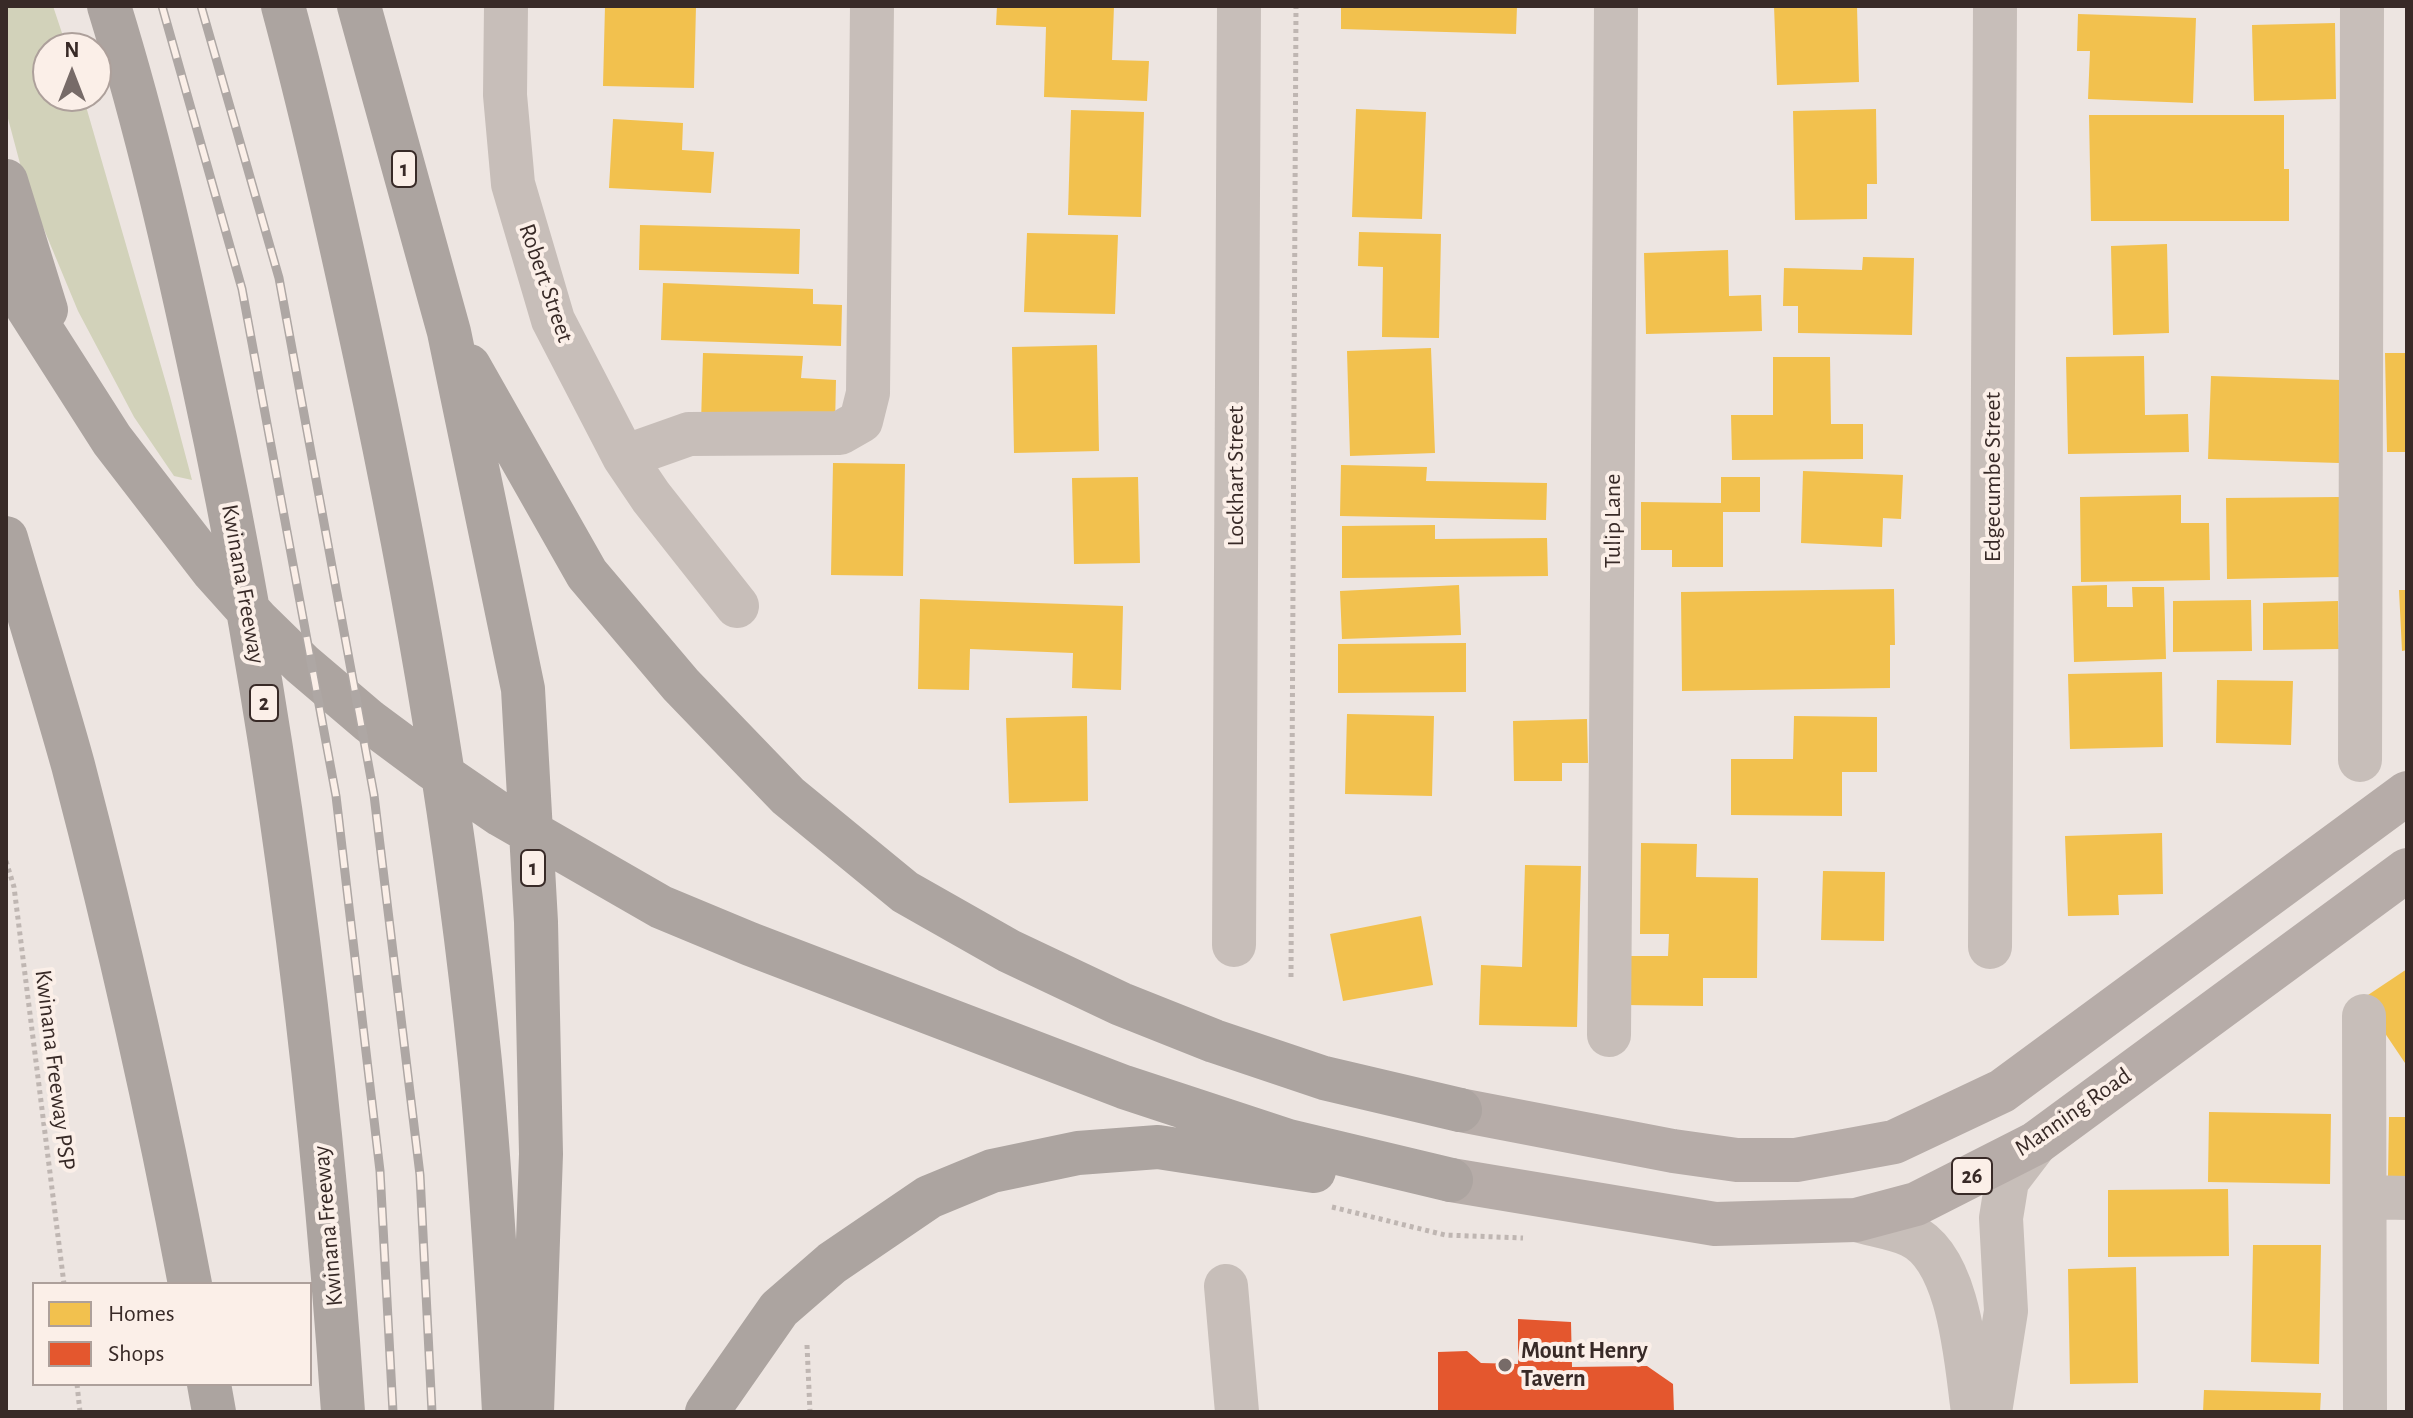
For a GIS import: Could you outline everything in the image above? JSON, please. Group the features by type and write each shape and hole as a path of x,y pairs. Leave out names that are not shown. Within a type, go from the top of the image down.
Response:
{"highway":[{"name":"Kwinana Freeway","path":"109,6 129,71 181,281 226,488 258,661 311,1049 333,1259 343,1412"},
{"path":"283,6 308,96 402,529 455,856 481,1076 504,1412"},
{"name":"1","path":"359,6 449,332 523,689 536,922 540,1138 532,1412"},
{"path":"6,181 61,363"},
{"path":"6,274 112,440 213,571 279,642 358,711 431,767 515,823 661,907 1124,1087 1288,1141 1451,1180"},
{"path":"449,332 587,574 681,685 788,796 905,892 1009,951 1121,1004 1187,1031 1324,1078 1460,1110"},
{"path":"6,538 72,763 128,983 190,1282"},
{"path":"707,1412 779,1309 832,1263 929,1197 992,1171 1078,1153 1158,1147 1351,1177 1451,1180"},
{"path":"209,1386 214,1412"}],"main road":[{"path":"1460,1110 1673,1151 1737,1160 1796,1160 1894,1142 2002,1091 2407,793"},
{"name":"Manning Road","path":"1451,1180 1715,1224 1856,1220 1916,1204 2036,1143 2407,870"}],"street":[{"name":"Robert Street","path":"506,6 505,95 513,184 553,320 624,457 651,497 737,606"},
{"path":"624,457 689,434 840,433 861,421 868,393 872,6"},
{"name":"Lockhart Street","path":"1234,945 1239,6"},
{"name":"Tulip Lane","path":"1609,1035 1616,6"},
{"name":"Edgecumbe Street","path":"1990,947 1995,6"},
{"path":"2360,760 2362,6"},
{"path":"2364,1016 2386,1198 2365,1412"},
{"path":"1990,1412 2006,1311 2001,1218 2007,1181 2036,1143"},
{"path":"1856,1220 1912,1236 1930,1250 1949,1281 1958,1312 1973,1412"},
{"path":"1226,1286 1237,1412"}],"path":[{"path":"1291,977 1296,6"},
{"name":"Kwinana Freeway PSP","path":"6,861 14,887 64,1282"},
{"path":"1330,1206 1445,1235 1523,1238"},
{"path":"797,1349 807,1337 810,1412"},
{"path":"77,1386 80,1412"}],"green space":[{"path":"6,6 53,6 62,32 32,32 32,112 88,112 192,480 174,476 134,417 78,311 26,186 6,111"}],"building: Homes":[{"path":"605,6 696,6 694,88 603,86"},
{"path":"997,6 1114,6 1112,60 1149,61 1147,101 1044,97 1046,27 996,25"},
{"path":"1341,6 1517,6 1516,34 1341,29"},
{"path":"1774,6 1857,6 1859,82 1777,85"},
{"path":"2078,14 2196,18 2193,103 2088,99 2090,51 2077,51"},
{"path":"2335,23 2336,99 2254,101 2252,25"},
{"path":"1356,109 1426,112 1422,219 1352,217"},
{"path":"1876,109 1877,184 1867,184 1867,219 1795,220 1793,111"},
{"path":"1071,110 1144,112 1141,217 1068,215"},
{"path":"2089,115 2284,115 2284,169 2289,169 2289,221 2091,221"},
{"path":"613,119 683,123 682,150 714,152 711,193 609,188"},
{"path":"640,225 800,229 799,274 639,270"},
{"path":"1359,232 1441,234 1439,338 1382,337 1383,267 1358,266"},
{"path":"1027,233 1118,235 1115,314 1024,312"},
{"path":"2167,244 2169,333 2113,335 2111,246"},
{"path":"1728,250 1729,296 1761,295 1762,331 1646,334 1644,253"},
{"path":"1863,257 1914,258 1912,335 1798,333 1798,306 1783,306 1784,268 1862,270"},
{"path":"663,283 813,289 813,304 842,305 841,346 661,340"},
{"path":"1097,345 1099,451 1014,453 1012,347"},
{"path":"1431,348 1435,453 1350,456 1347,351"},
{"path":"703,353 803,356 801,378 836,380 835,426 701,423"},
{"path":"2385,353 2407,353 2407,452 2387,452"},
{"path":"2144,356 2145,415 2188,414 2189,452 2068,454 2066,357"},
{"path":"1773,357 1830,357 1831,424 1863,424 1863,459 1732,460 1731,415 1773,415"},
{"path":"2211,376 2341,380 2339,463 2208,459"},
{"path":"833,463 905,464 903,576 831,575"},
{"path":"1341,465 1427,467 1426,481 1547,483 1546,520 1340,516"},
{"path":"1803,471 1903,475 1901,519 1883,518 1882,547 1801,543"},
{"path":"1138,477 1140,563 1074,564 1072,478"},
{"path":"1721,477 1760,477 1760,512 1723,512 1723,567 1672,567 1672,550 1641,550 1641,502 1721,503"},
{"path":"2181,495 2181,523 2209,523 2210,580 2081,582 2080,497"},
{"path":"2339,497 2340,577 2227,579 2226,498"},
{"path":"1435,525 1435,539 1547,538 1548,576 1342,578 1342,526"},
{"path":"1459,585 1461,635 1342,639 1340,591"},
{"path":"2107,585 2107,607 2133,607 2132,587 2164,587 2166,659 2074,662 2072,586"},
{"path":"1894,589 1895,645 1890,645 1890,688 1682,691 1681,592"},
{"path":"2399,590 2407,590 2407,650 2402,651"},
{"path":"920,599 1123,606 1121,690 1072,688 1073,653 970,649 969,690 918,689"},
{"path":"2251,600 2252,651 2173,652 2173,601"},
{"path":"2338,601 2339,649 2263,650 2263,603"},
{"path":"1466,643 1466,692 1338,693 1338,644"},
{"path":"2162,672 2163,747 2070,749 2068,674"},
{"path":"2217,680 2293,681 2291,745 2216,743"},
{"path":"1347,714 1434,716 1432,796 1345,794"},
{"path":"1087,716 1088,801 1009,803 1006,718"},
{"path":"1794,716 1877,717 1877,772 1842,772 1842,816 1731,815 1731,759 1793,759"},
{"path":"1587,719 1588,763 1562,763 1562,781 1514,781 1513,721"},
{"path":"2162,833 2163,894 2118,895 2119,915 2068,916 2065,836"},
{"path":"1641,843 1697,844 1696,877 1758,878 1757,978 1703,978 1703,1006 1624,1005 1625,956 1668,956 1669,934 1640,934"},
{"path":"1525,865 1581,866 1577,1027 1479,1025 1481,965 1522,967"},
{"path":"1823,871 1885,872 1884,941 1821,940"},
{"path":"1421,916 1433,985 1343,1001 1330,934"},
{"path":"2407,969 2407,1061 2405,1063 2362,999"},
{"path":"2209,1112 2331,1114 2330,1184 2208,1182"},
{"path":"2389,1117 2407,1117 2407,1177 2388,1177"},
{"path":"2228,1189 2229,1256 2108,1257 2108,1190"},
{"path":"2253,1245 2321,1245 2319,1364 2251,1362"},
{"path":"2136,1267 2138,1383 2070,1384 2068,1269"},
{"path":"2204,1390 2321,1393 2320,1412 2203,1412"}],"building: Shops":[{"name":"Mount Henry Tavern","path":"1518,1319 1571,1322 1572,1367 1647,1366 1673,1384 1674,1412 1438,1412 1438,1352 1467,1351 1481,1363 1518,1364"}],"railway":[{"path":"162,6 242,289 336,796 380,1171 393,1412"},
{"path":"201,6 279,278 374,795 420,1175 432,1412"}],"place":[{"name":"Mount Henry Tavern","path":"1505,1365"}]}
